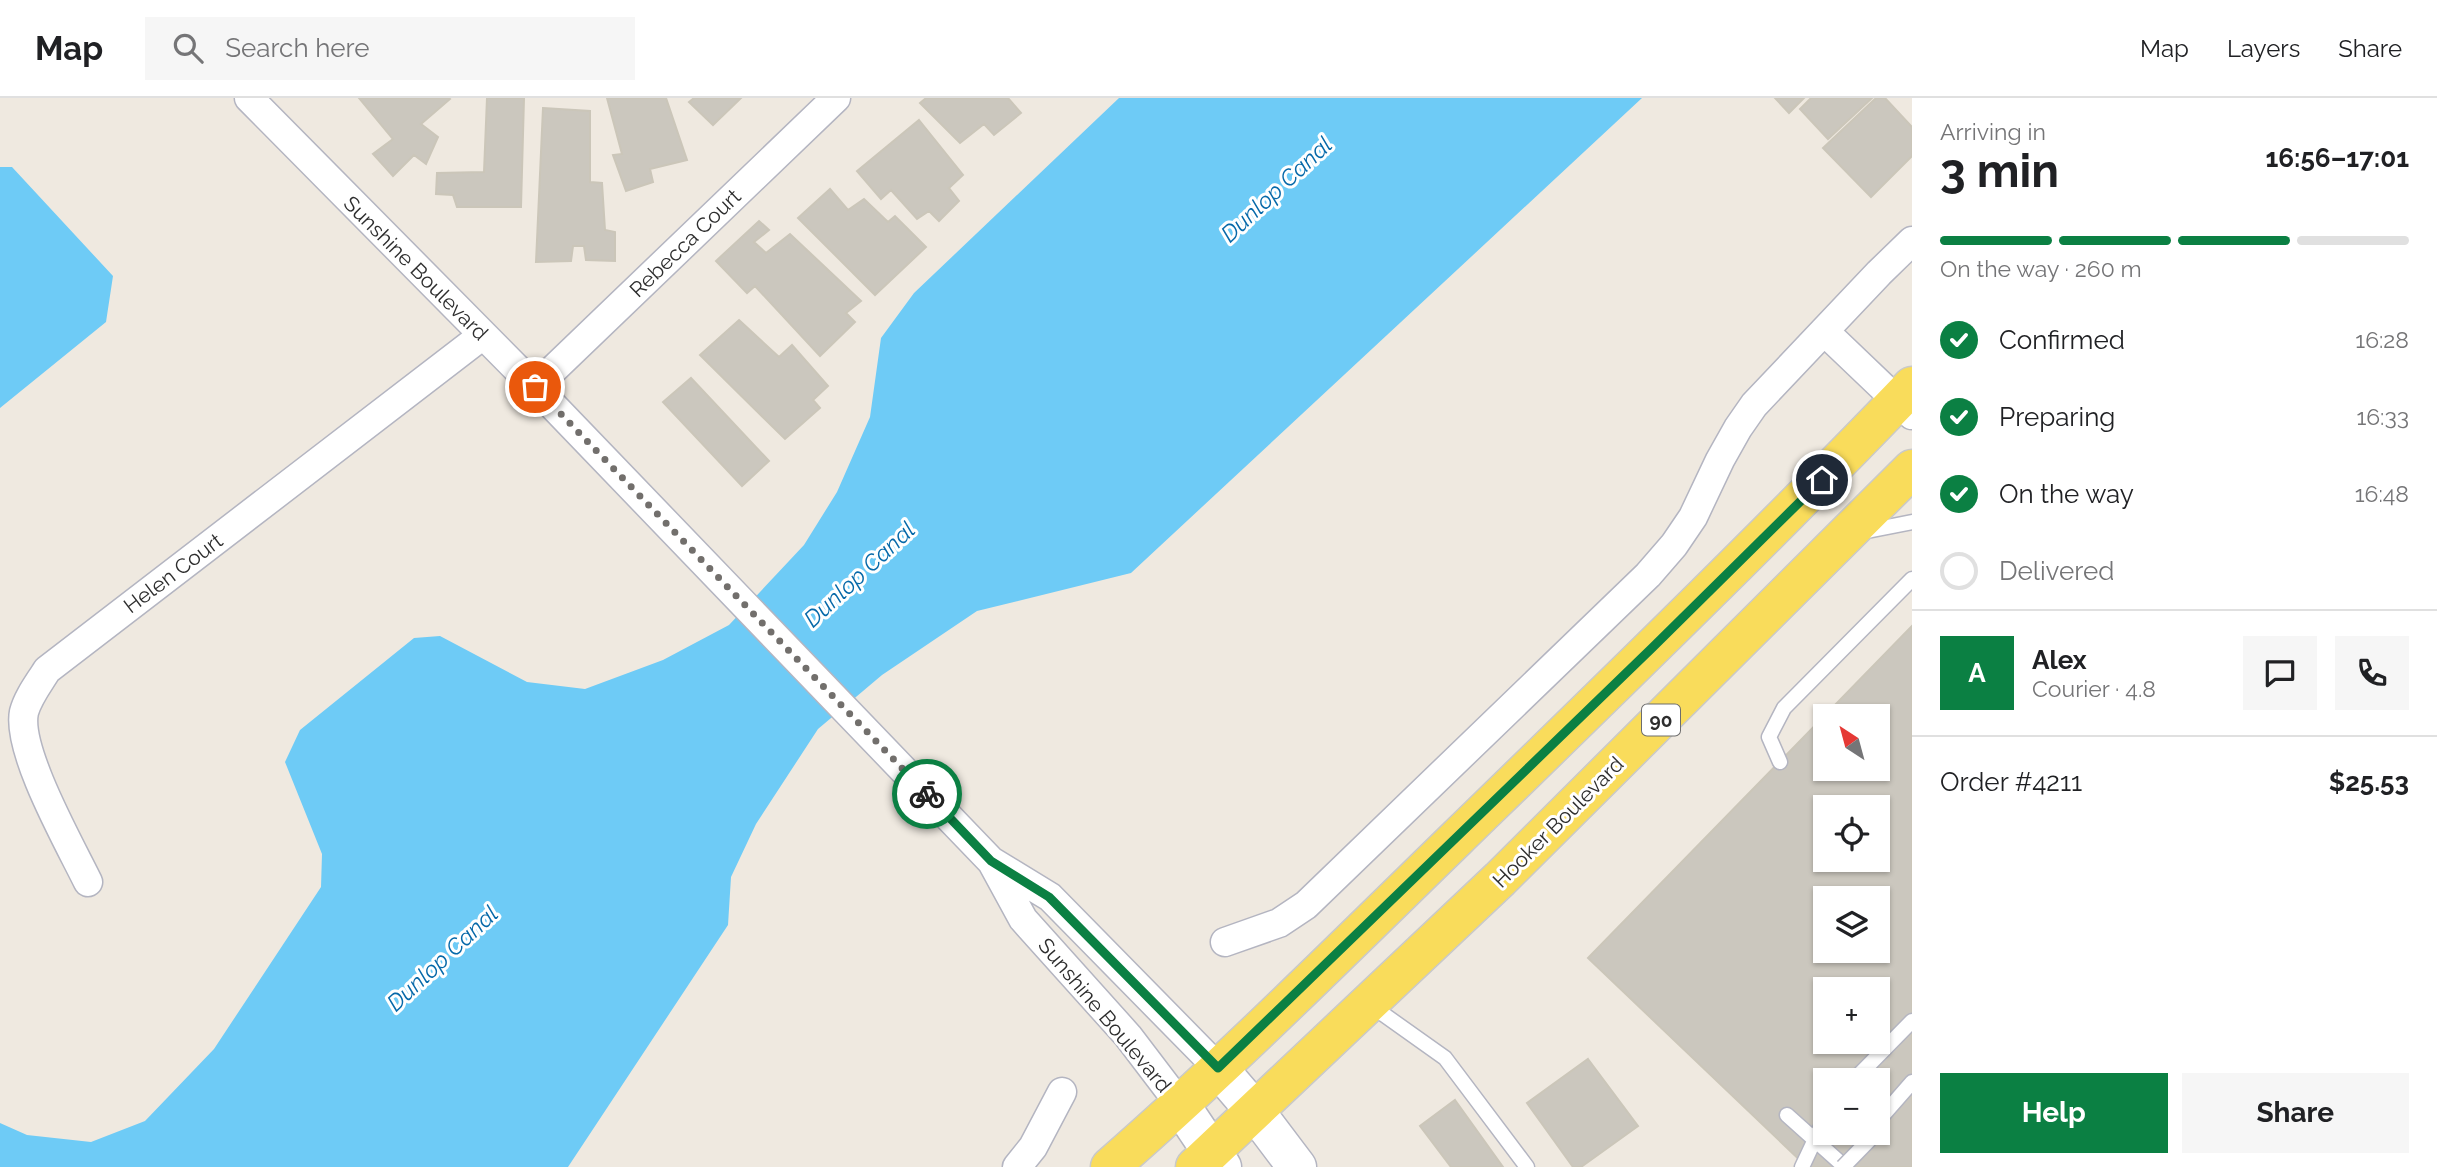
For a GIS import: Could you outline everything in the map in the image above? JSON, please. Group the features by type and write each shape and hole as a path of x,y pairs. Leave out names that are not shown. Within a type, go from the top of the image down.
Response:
{"main road":[{"path":"1110,1167 1218,1068 1907,401"},
{"name":"Hooker Boulevard","path":"1210,1162 1254,1110 1500,879 1912,469"},
{"name":"Sunshine Boulevard","path":"1218,1068 1297,1167"},
{"name":"Sunshine Boulevard","path":"1179,1103 1210,1162"}],"street":[{"name":"Sunshine Boulevard","path":"249,98 535,387 991,861 1049,897 1218,1068"},
{"name":"Rebecca Court","path":"535,387 836,98"},
{"path":"1225,942 1279,923 1306,905 1648,575 1674,545 1693,517 1738,428 1755,405 1912,241"},
{"path":"1824,331 1907,401"},
{"name":"Helen Court","path":"88,882 30,759 23,733 24,712 32,693 47,670 483,335"},
{"name":"Sunshine Boulevard","path":"991,861 1023,919 1128,1036 1179,1103"},
{"path":"1017,1167 1033,1147 1062,1092"}],"lane":[{"path":"1847,535 1912,522"},
{"path":"1780,762 1769,737 1784,708 1912,579"},
{"path":"1368,1004 1444,1058 1527,1167"},
{"path":"1866,1068 1912,1021"},
{"path":"1890,1107 1912,1082"},
{"path":"1890,1119 1912,1096"},
{"path":"1787,1115 1813,1139"},
{"path":"1802,1167 1813,1145"},
{"path":"1819,1145 1844,1167 1865,1145"},
{"path":"1852,1167 1863,1145"}],"water":[{"name":"Dunlop Canal","path":"1119,98 1642,98 1131,573 977,611 882,675 818,729 756,824 731,877 728,925 568,1167 0,1167 0,1123 27,1135 91,1142 145,1121 214,1049 321,887 322,854 285,762 300,730 414,638 440,636 527,682 585,689 663,660 729,625 804,545 837,492 870,417 881,338 914,293"},
{"path":"0,167 12,167 113,276 106,322 0,408"}],"building":[{"path":"359,98 449,98 421,124 438,137 426,164 414,155 393,176 373,154 393,139"},
{"path":"487,98 524,98 521,207 457,207 453,195 436,194 437,173 484,172"},
{"path":"607,98 666,98 687,160 650,169 653,182 626,191 613,155 622,154"},
{"path":"694,98 741,98 713,125 689,102"},
{"path":"926,98 1008,98 1021,113 994,135 984,124 960,143 920,103"},
{"path":"1775,98 1804,98 1789,113"},
{"path":"1811,98 1872,98 1828,139 1800,109"},
{"path":"1876,98 1885,98 1912,127 1912,156 1871,197 1823,148"},
{"path":"543,108 590,111 590,182 602,183 605,230 615,232 615,261 586,260 584,246 573,246 571,261 536,262"},
{"path":"919,120 963,175 949,188 959,201 939,221 929,211 917,219 891,190 881,199 857,171"},
{"path":"830,189 848,210 864,199 888,222 895,216 926,247 875,295 798,218"},
{"path":"759,221 769,230 754,242 766,253 790,234 861,301 846,313 855,322 820,356 755,286 747,293 716,261"},
{"path":"739,320 779,357 792,345 828,386 813,400 820,408 785,439 700,355"},
{"path":"691,378 769,461 742,486 663,402"},
{"path":"1912,626 1912,1167 1807,1167 1588,958 1813,727 1813,781 1890,781 1890,704 1836,704"},
{"path":"1588,1059 1638,1126 1581,1167 1573,1167 1527,1103"},
{"path":"1455,1100 1503,1167 1451,1167 1420,1126"}],"way so far":[{"path":"535,387 927,794"}],"route":[{"path":"927,794 991,861 1049,897 1218,1068 1822,480"}]}
